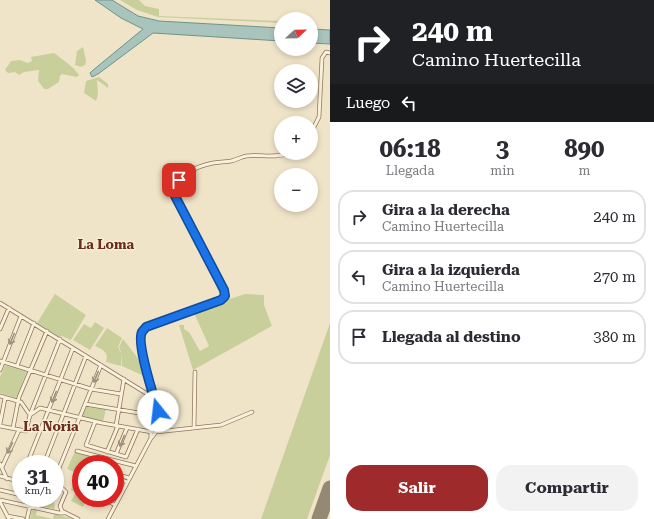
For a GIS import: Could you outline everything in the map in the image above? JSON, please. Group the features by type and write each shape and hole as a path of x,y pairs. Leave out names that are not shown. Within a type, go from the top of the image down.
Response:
{"street":[{"path":"318,119 322,58 326,52 330,52"},
{"path":"124,488 154,432 158,416 144,361 141,340 142,332 146,327 221,300 225,296 224,290 175,196 175,184 187,174 212,163 231,161 246,156 274,156"},
{"path":"0,303 149,395 153,394"},
{"path":"0,329 9,308"},
{"path":"0,370 1,361 21,316"},
{"path":"17,366 34,324"},
{"path":"13,428 18,402 47,331"},
{"path":"5,398 0,425 26,431 30,415 60,339"},
{"path":"30,455 73,348"},
{"path":"48,455 86,356"},
{"path":"1,361 91,389 121,394"},
{"path":"64,456 101,365"},
{"path":"194,428 195,372"},
{"path":"107,452 117,426 118,410 124,379"},
{"path":"149,395 150,415 154,432"},
{"path":"0,396 21,402 30,415"},
{"path":"85,404 150,415"},
{"path":"30,415 40,408 95,422 154,432 221,425 252,412"},
{"path":"95,422 86,445 126,457 138,429"},
{"path":"116,454 127,428"},
{"path":"7,479 1,466 19,430"},
{"path":"77,451 136,466"},
{"path":"0,476 12,480"},
{"path":"124,477 129,478"},
{"path":"0,490 12,493"},
{"path":"0,500 12,503"},
{"path":"0,500 8,517 23,519"},
{"path":"27,519 30,507 64,513 78,519"},
{"path":"61,507 64,513"},
{"path":"108,519 114,507"}],"green space":[{"path":"120,0 139,0 145,6 159,9 159,16 274,21 274,23 158,17 137,10"},
{"path":"83,47 86,61 85,65 81,67 75,65 77,51"},
{"path":"54,53 71,66 79,75 77,77 62,74 59,82 48,89 44,89 38,81 39,70 24,72 19,75 15,72 8,73 5,70 11,61 20,60 28,63 32,61 31,57"},
{"path":"99,77 108,84 108,88 97,80 98,94 96,101 84,93 86,81"},
{"path":"55,294 86,315 71,340 62,336 60,337 37,323"},
{"path":"245,294 264,295 264,305 272,326 193,370 179,325 184,325 184,329 189,332 200,351 209,346 193,311"},
{"path":"95,322 104,328 90,350 73,340 84,324 91,328"},
{"path":"330,323 330,455 307,519 261,519"},
{"path":"107,328 122,338 118,347 121,353 121,366 106,362 106,354 103,350 95,346"},
{"path":"123,339 143,363 147,383 142,375 122,366 119,347"},
{"path":"5,365 27,371 16,398 0,393 0,377"},
{"path":"86,405 106,409 103,422 81,417"},
{"path":"75,451 89,455 73,455"},
{"path":"72,458 72,471 67,469"},
{"path":"32,509 37,510 36,515 53,519 30,519"},
{"path":"54,514 75,519 53,519"}],"water":[{"path":"95,0 112,0 138,16 159,21 274,28 274,41 153,33 92,77 90,73 92,71 143,29 121,18"},
{"path":"318,29 330,30 330,44 318,43"}],"runway":[{"path":"319,519 330,488"}],"district":[{"name":"La Loma","path":"106,244"},
{"name":"La Noria","path":"51,426"}],"route":[{"path":"158,411 144,361 141,340 142,332 146,327 221,300 225,296 224,290 175,196 175,184 179,180"}]}
